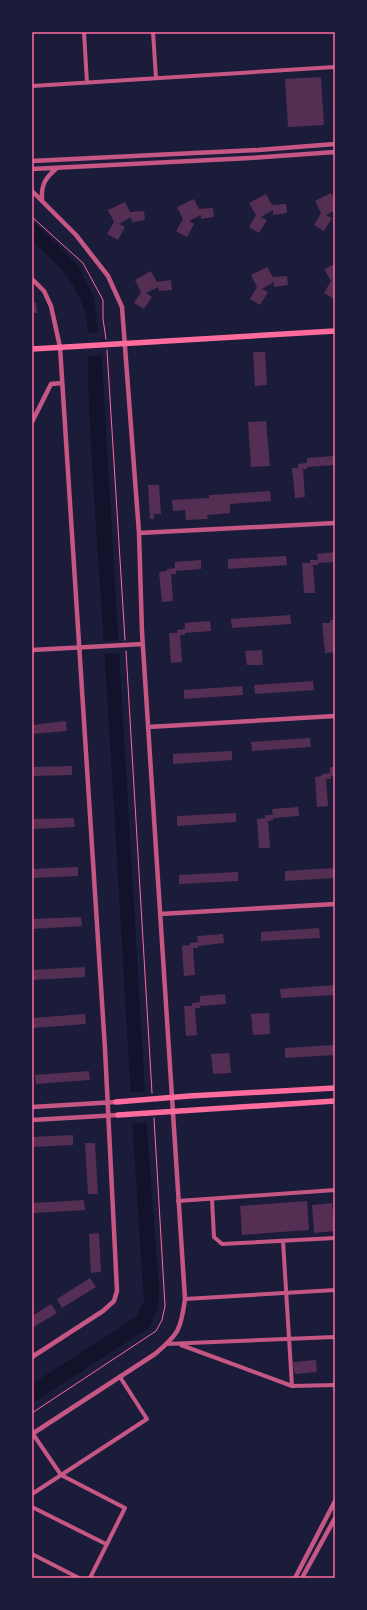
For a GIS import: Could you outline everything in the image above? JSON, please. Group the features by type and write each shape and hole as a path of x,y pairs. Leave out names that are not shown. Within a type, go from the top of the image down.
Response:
{"main road":[{"path":"32,349 335,331"},
{"path":"116,1102 171,1097 335,1088"},
{"path":"118,1115 335,1101"}],"street":[{"path":"84,32 87,83"},
{"path":"153,32 156,78"},
{"path":"32,86 335,67"},
{"path":"32,161 237,152 335,144"},
{"path":"32,169 250,158 335,152"},
{"path":"42,200 42,184 49,174 57,167"},
{"path":"32,191 76,235 108,276 122,307 139,533 143,644 185,1299 183,1315 178,1331 166,1344 120,1377 32,1434 61,1475 125,1508 90,1578"},
{"path":"32,279 44,292 51,306 60,347 108,1102 117,1291 114,1301 103,1311 32,1357"},
{"path":"32,422 51,384 62,383"},
{"path":"139,533 335,523"},
{"path":"32,650 143,644"},
{"path":"148,727 335,716"},
{"path":"160,914 335,904"},
{"path":"32,1107 116,1102"},
{"path":"32,1120 118,1115"},
{"path":"178,1201 335,1190"},
{"path":"212,1199 214,1237 222,1244 335,1238"},
{"path":"283,1241 292,1386"},
{"path":"185,1299 335,1290"},
{"path":"166,1344 335,1337"},
{"path":"178,1344 292,1386 335,1385"},
{"path":"32,1494 147,1418 120,1377"},
{"path":"295,1578 335,1501"},
{"path":"32,1507 106,1544"},
{"path":"302,1578 335,1518"},
{"path":"32,1554 79,1578"}],"path":[{"path":"32,217 83,264 103,300 125,640"},
{"path":"126,648 152,1092"},
{"path":"32,1413 156,1331 162,1320 165,1306 154,1116"}],"shaded area":[{"path":"32,221 79,267 94,298 102,363 148,1144 159,1290 158,1308 149,1328 32,1403 32,1384 136,1317 145,1300 137,1193 93,473 88,383 88,329 81,301 69,279 32,241"}],"pier":[{"path":"100,332 103,355 86,356 86,333"},
{"path":"121,640 122,653 103,654 103,641"},
{"path":"147,1091 149,1123 130,1124 129,1092"}],"building":[{"path":"321,77 324,125 288,127 285,79"},
{"path":"331,193 335,200 335,210 326,215 332,218 324,231 314,225 321,213 315,201"},
{"path":"266,194 272,205 286,204 287,213 273,215 273,210 261,217 267,220 259,233 249,227 256,215 249,203"},
{"path":"194,199 199,209 213,208 214,217 201,219 201,215 189,221 194,224 187,237 176,231 183,219 177,207"},
{"path":"125,202 130,212 144,211 145,220 132,222 131,217 119,224 125,227 118,240 107,234 114,222 108,210"},
{"path":"335,264 334,299 324,293 331,281 324,269"},
{"path":"267,267 273,277 287,276 288,285 274,287 274,282 262,289 268,292 260,305 250,299 257,287 251,275"},
{"path":"151,271 157,282 171,280 172,290 159,291 158,287 146,293 152,297 144,309 134,303 141,292 135,280"},
{"path":"32,303 36,303 37,313 32,313"},
{"path":"253,352 265,352 267,385 255,386"},
{"path":"266,421 270,466 251,467 248,422"},
{"path":"334,456 334,465 307,467 307,469 303,469 305,497 295,498 292,468 298,468 298,464 307,463 307,458"},
{"path":"148,485 159,485 161,514 154,514 154,519 150,519"},
{"path":"270,491 271,501 230,504 230,513 207,515 208,519 186,520 185,510 173,511 172,500 209,498 209,495"},
{"path":"335,552 335,562 318,563 318,565 313,565 315,593 304,593 302,563 310,563 310,560 318,560 317,554"},
{"path":"286,556 287,565 228,569 228,559"},
{"path":"201,560 201,569 176,571 176,574 171,574 173,601 162,602 159,572 175,568 175,562"},
{"path":"290,615 291,624 232,628 231,619"},
{"path":"330,620 335,620 335,652 325,653 322,623 330,623"},
{"path":"210,621 211,631 185,633 185,635 180,635 182,662 171,663 169,633 177,633 177,630 185,629 185,623"},
{"path":"262,650 263,665 247,665 245,651"},
{"path":"313,681 314,690 255,694 254,685"},
{"path":"242,686 243,695 184,699 184,690"},
{"path":"66,721 67,731 32,734 32,725"},
{"path":"310,738 311,747 252,751 251,742"},
{"path":"232,751 232,760 173,764 173,754"},
{"path":"72,766 72,775 32,776 32,767"},
{"path":"330,767 335,767 335,776 331,776 331,779 326,779 328,806 317,807 315,777 330,773"},
{"path":"298,807 299,816 273,818 273,820 268,821 270,848 259,848 257,819 265,818 265,815 273,815 272,809"},
{"path":"236,813 236,822 177,826 177,816"},
{"path":"74,818 75,827 32,829 32,819"},
{"path":"78,867 78,876 32,878 32,869"},
{"path":"335,868 335,878 285,881 285,871"},
{"path":"238,872 238,881 179,884 179,875"},
{"path":"81,917 82,926 32,929 32,919"},
{"path":"319,928 320,938 261,941 261,932"},
{"path":"223,934 224,943 193,948 195,975 184,976 182,946 198,942 197,936"},
{"path":"85,967 85,977 32,980 32,970"},
{"path":"335,985 335,995 281,998 280,989"},
{"path":"225,994 226,1004 200,1006 200,1008 195,1008 197,1035 186,1036 184,1006 192,1006 192,1003 200,1002 200,996"},
{"path":"269,1013 270,1034 253,1035 251,1014"},
{"path":"85,1014 86,1024 32,1028 32,1018"},
{"path":"335,1045 335,1055 285,1058 285,1048"},
{"path":"229,1053 231,1073 213,1074 211,1054"},
{"path":"89,1071 90,1080 36,1084 35,1075"},
{"path":"73,1135 73,1145 32,1147 32,1137"},
{"path":"85,1143 95,1143 98,1194 88,1194"},
{"path":"84,1200 85,1210 33,1213 33,1203"},
{"path":"307,1201 309,1230 242,1235 240,1206"},
{"path":"332,1203 335,1231 314,1233 312,1205"},
{"path":"99,1233 101,1272 91,1273 89,1234"},
{"path":"90,1278 96,1287 62,1308 57,1299"},
{"path":"51,1304 57,1313 32,1328 32,1316"},
{"path":"316,1360 317,1372 296,1374 294,1372 293,1362"}]}
